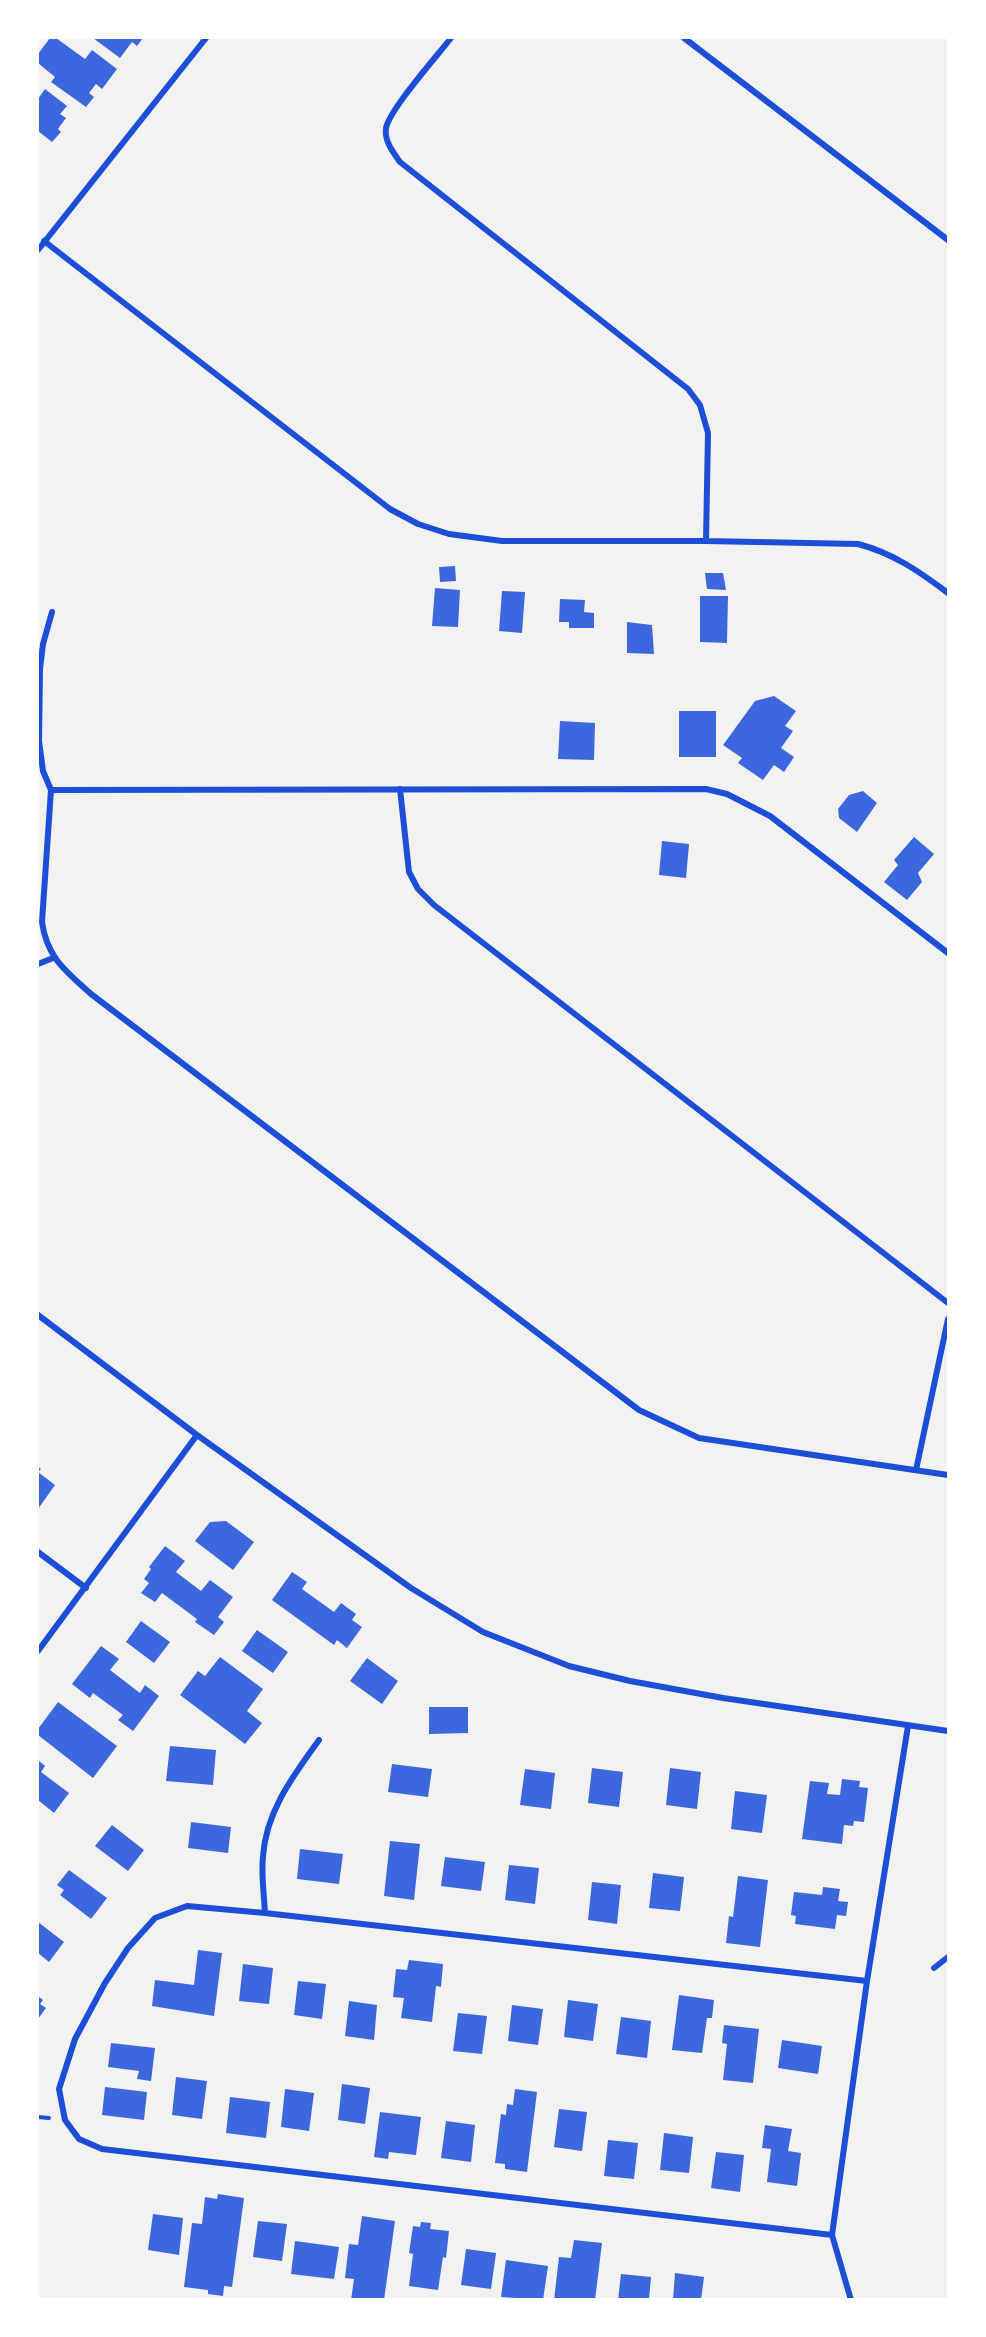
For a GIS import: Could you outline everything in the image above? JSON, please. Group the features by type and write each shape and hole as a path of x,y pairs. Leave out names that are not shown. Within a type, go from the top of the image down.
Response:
{"street":[{"path":"38,250 206,38"},
{"path":"451,38 393,112 386,129 389,146 400,162 688,389 700,405 708,433 706,540"},
{"path":"684,38 948,240"},
{"path":"44,241 390,509 418,524 449,534 502,541 706,540 858,544 880,550 915,569 948,593"},
{"path":"52,612 41,661 39,741 43,771 51,790 42,922 44,939 53,958 91,994 639,1410 699,1438 948,1475"},
{"path":"400,789 409,872 418,889 434,905 948,1304"},
{"path":"51,790 706,789 727,794 770,816 948,953"},
{"path":"38,964 53,958"},
{"path":"38,1315 197,1435 411,1588 483,1632 526,1651 569,1666 630,1681 723,1698 948,1731"},
{"path":"916,1470 948,1319"},
{"path":"38,1651 197,1435"},
{"path":"38,1552 86,1588"},
{"path":"851,2300 832,2235 867,1981 908,1726"},
{"path":"265,1912 262,1875 267,1830 276,1805 319,1740"},
{"path":"832,2235 102,2149 79,2139 65,2120 59,2089 75,2039 105,1983 128,1948 155,1918 187,1906 265,1912 867,1981"},
{"path":"934,1968 948,1957"}],"building":[{"path":"50,38 56,38 85,59 92,50 117,69 102,89 96,84 89,93 94,97 86,107 51,82 55,77 38,63 38,54"},
{"path":"93,38 143,38 137,46 132,42 120,58"},
{"path":"45,89 67,106 60,114 66,118 58,129 61,132 52,142 38,131 38,99"},
{"path":"455,566 456,581 440,582 439,567"},
{"path":"705,573 723,573 726,590 707,589"},
{"path":"435,588 460,590 458,627 432,626"},
{"path":"502,591 525,592 522,633 499,631"},
{"path":"700,596 728,596 727,643 700,642"},
{"path":"560,599 585,600 584,612 594,613 594,628 569,628 569,622 559,622"},
{"path":"627,622 652,625 654,654 627,653"},
{"path":"774,696 796,711 785,726 793,731 781,748 794,757 784,772 774,765 763,780 738,763 742,758 723,745 755,701"},
{"path":"679,711 716,711 716,757 679,757"},
{"path":"560,721 595,723 594,760 558,759"},
{"path":"863,791 877,803 857,832 839,818 838,809 849,795"},
{"path":"914,837 934,854 918,873 922,882 907,900 884,882 898,865 894,860"},
{"path":"662,841 689,844 686,878 659,875"},
{"path":"38,1472 55,1485 38,1509"},
{"path":"226,1521 254,1542 233,1570 195,1541 210,1522"},
{"path":"165,1546 185,1561 176,1572 201,1591 210,1580 233,1597 218,1617 224,1622 214,1635 195,1622 197,1619 162,1593 155,1602 141,1593 149,1583 144,1579 151,1569 149,1567"},
{"path":"292,1572 307,1582 302,1589 334,1612 341,1603 356,1614 352,1620 362,1627 347,1648 337,1640 334,1645 272,1600"},
{"path":"141,1621 170,1642 154,1663 126,1642"},
{"path":"257,1630 288,1652 273,1673 242,1651"},
{"path":"101,1646 119,1659 110,1670 140,1693 145,1685 159,1696 133,1731 118,1720 123,1715 93,1693 90,1698 72,1684"},
{"path":"220,1657 263,1689 247,1711 262,1723 245,1744 180,1695 198,1671 205,1676"},
{"path":"367,1658 398,1681 382,1704 350,1681"},
{"path":"58,1702 117,1746 93,1778 38,1735 38,1729"},
{"path":"429,1707 468,1707 468,1733 429,1734"},
{"path":"170,1746 216,1750 213,1785 166,1781"},
{"path":"38,1760 45,1766 41,1772 69,1793 54,1813 38,1800"},
{"path":"392,1764 432,1769 428,1797 388,1792"},
{"path":"592,1768 623,1772 619,1807 588,1803"},
{"path":"670,1768 701,1772 697,1809 666,1805"},
{"path":"525,1769 555,1773 551,1809 520,1805"},
{"path":"842,1779 860,1781 859,1787 868,1788 864,1822 854,1821 853,1826 844,1825 842,1844 802,1839 810,1781 829,1783 827,1794 840,1795"},
{"path":"735,1791 767,1795 762,1833 731,1829"},
{"path":"191,1822 231,1827 228,1853 188,1848"},
{"path":"112,1825 144,1850 128,1871 95,1846"},
{"path":"390,1841 420,1844 414,1900 384,1896"},
{"path":"300,1849 343,1854 339,1884 297,1879"},
{"path":"445,1857 485,1862 481,1891 441,1886"},
{"path":"509,1865 539,1868 535,1904 505,1900"},
{"path":"69,1870 107,1898 91,1919 60,1895 64,1890 57,1885"},
{"path":"653,1873 684,1877 680,1911 649,1908"},
{"path":"738,1876 768,1880 760,1947 726,1943 729,1916 733,1917"},
{"path":"592,1882 621,1885 617,1924 588,1920"},
{"path":"823,1887 840,1889 838,1901 848,1902 846,1916 837,1915 835,1929 795,1924 796,1916 791,1915 794,1892 822,1895"},
{"path":"38,1922 64,1942 49,1962 38,1953"},
{"path":"198,1950 222,1953 214,2016 152,2006 155,1980 194,1985"},
{"path":"409,1960 443,1964 441,1987 436,1986 432,2022 401,2018 404,1998 393,1997 396,1969 407,1970"},
{"path":"243,1964 273,1968 269,2004 239,2001"},
{"path":"298,1981 326,1984 322,2019 294,2015"},
{"path":"679,1995 714,2000 712,2018 707,2018 702,2053 672,2050"},
{"path":"38,1996 43,2000 40,2004 46,2008 38,2019"},
{"path":"568,2000 598,2004 593,2041 564,2037"},
{"path":"349,2001 377,2005 374,2040 345,2036"},
{"path":"512,2005 543,2009 538,2045 508,2041"},
{"path":"458,2013 487,2016 482,2054 453,2051"},
{"path":"621,2017 651,2021 647,2058 616,2054"},
{"path":"724,2025 759,2029 753,2083 723,2080 727,2044 722,2043"},
{"path":"782,2040 822,2046 818,2074 778,2068"},
{"path":"111,2043 155,2048 151,2081 137,2079 139,2071 108,2067"},
{"path":"176,2077 207,2081 202,2119 172,2115"},
{"path":"342,2084 370,2088 365,2124 338,2120"},
{"path":"105,2087 147,2092 144,2120 102,2115"},
{"path":"285,2089 314,2093 309,2131 281,2127"},
{"path":"515,2089 537,2092 527,2172 505,2169 505,2164 495,2163 501,2114 506,2115 507,2104 513,2105"},
{"path":"230,2097 270,2102 266,2138 226,2133"},
{"path":"559,2109 587,2112 582,2151 554,2147"},
{"path":"380,2112 421,2117 416,2155 389,2152 388,2159 374,2157"},
{"path":"446,2121 475,2125 471,2162 441,2158"},
{"path":"765,2125 792,2129 788,2151 801,2153 797,2186 767,2182 771,2149 762,2148"},
{"path":"664,2133 693,2137 689,2173 660,2170"},
{"path":"608,2140 638,2143 634,2179 604,2176"},
{"path":"716,2152 744,2155 740,2192 711,2188"},
{"path":"218,2194 244,2198 232,2287 224,2286 223,2296 208,2294 208,2290 184,2287 192,2223 202,2224 205,2197 217,2199"},
{"path":"153,2214 183,2218 179,2255 148,2250"},
{"path":"362,2216 395,2221 384,2300 351,2300 354,2279 345,2278 349,2244 358,2245"},
{"path":"258,2221 287,2224 282,2261 253,2257"},
{"path":"421,2222 431,2223 430,2229 449,2231 446,2258 443,2257 438,2290 409,2286 413,2254 409,2253 413,2226 420,2227"},
{"path":"574,2240 602,2243 595,2300 554,2300 559,2257 571,2258"},
{"path":"295,2241 339,2247 334,2279 291,2274"},
{"path":"466,2249 496,2253 491,2289 461,2285"},
{"path":"506,2260 548,2266 543,2300 501,2297"},
{"path":"675,2273 704,2277 701,2300 673,2300"},
{"path":"621,2274 651,2277 649,2300 618,2300"}]}
